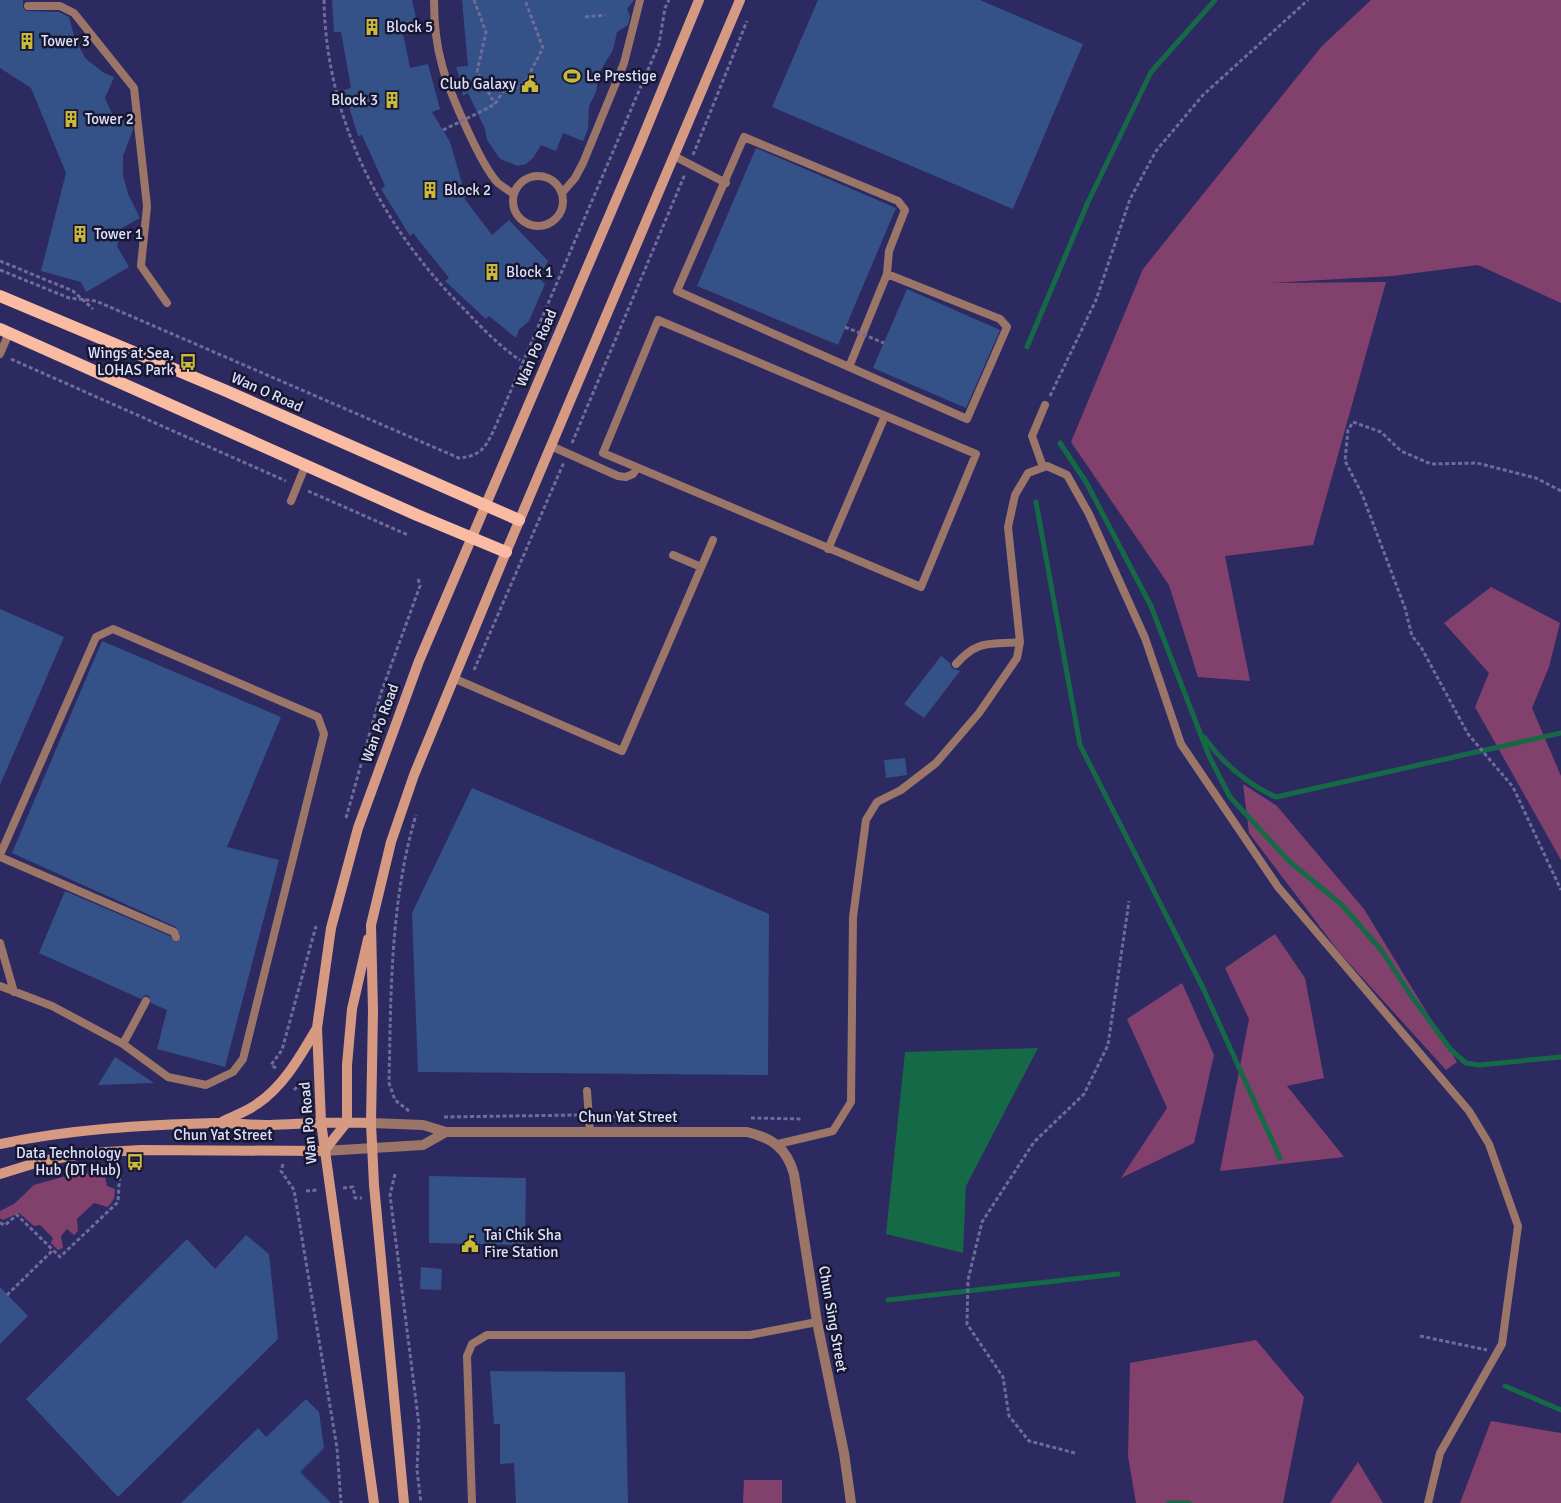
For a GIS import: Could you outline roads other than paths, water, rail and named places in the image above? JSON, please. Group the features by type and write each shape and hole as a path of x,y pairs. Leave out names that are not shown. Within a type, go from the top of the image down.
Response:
{"main road":[{"name":"Wan Po Road","path":"374,1503 321,1122 317,1028 332,928 358,828 419,661 640,144 699,0"},
{"path":"324,1151 347,1122 347,1065 352,1009 391,842 400,815 453,678 740,0"},
{"name":"Wan O Road","path":"0,296 224,390 519,520"},
{"path":"4,331 506,552"},
{"path":"372,925 372,1148 404,1503"},
{"path":"218,1123 248,1110 269,1094 287,1074 317,1028"},
{"name":"Chun Yat Street","path":"0,1144 86,1130 218,1123 269,1125 321,1122 371,1123"},
{"name":"Chun Yat Street","path":"0,1174 42,1161 89,1152 141,1150 324,1151"}],"street":[{"name":"Chun Yat Street","path":"371,1123 423,1126 446,1132 747,1132 762,1135 778,1144"},
{"name":"Chun Yat Street","path":"324,1151 423,1145 446,1132"},
{"name":"Chun Sing Street","path":"778,1144 787,1155 794,1174 817,1322 844,1453 851,1503"}],"lane":[{"path":"434,0 434,24 442,66 458,108 478,151 497,182 514,194"},
{"path":"562,192 575,178 583,162 624,64 640,0"},
{"path":"28,6 60,6 74,13 134,88 147,206 141,266 167,303"},
{"path":"850,367 887,274 889,251 905,210 898,201 744,137 726,183 677,291 967,419 1007,327 1000,319 887,274"},
{"path":"674,156 726,183"},
{"path":"537,176 552,180 562,192 562,210 558,217 544,226 526,224 520,218 513,203 514,194 523,181 537,176"},
{"path":"658,320 885,416 976,454 921,587 603,453 658,320"},
{"path":"0,354 4,331"},
{"path":"1043,467 1032,436 1045,405"},
{"path":"828,549 885,416"},
{"path":"551,446 618,476 626,477 634,474 637,468"},
{"path":"292,501 306,464"},
{"path":"778,1144 833,1131 847,1112 851,1102 853,917 869,814 877,802 901,790 942,756 979,713 1017,658 1020,642 1008,527 1015,494 1028,473 1047,466 1067,475 1089,514 1145,638 1181,744 1278,887 1469,1111 1489,1144 1518,1226 1502,1344 1440,1453 1428,1503"},
{"path":"453,678 622,751 712,540"},
{"path":"673,555 701,567"},
{"path":"0,986 52,1006 123,1044 168,1077 206,1085 233,1072 242,1058 324,734 318,717 112,629 96,636 0,856 174,932 176,937"},
{"path":"956,664 967,651 976,647 1020,642"},
{"path":"0,943 14,992"},
{"path":"123,1044 146,1001"},
{"path":"587,1091 590,1132"},
{"path":"472,1503 466,1356 472,1344 487,1336 750,1335 817,1322"}],"waterway":[{"path":"1027,347 1088,202 1151,72 1215,0"},
{"path":"1060,443 1086,482 1151,606 1209,756 1230,797 1290,862 1341,904 1382,951 1412,997 1451,1050 1466,1063 1479,1065 1561,1057"},
{"path":"1036,502 1080,745 1203,988 1280,1158"},
{"path":"1204,737 1236,772 1255,786 1276,797 1561,733"},
{"path":"888,1300 1118,1274"},
{"path":"1505,1386 1561,1410"},
{"path":"1169,1503 1189,1503"}],"place":[{"name":"Block 5","path":"372,27"},
{"name":"Tower 3","path":"27,41"},
{"name":"Le Prestige","path":"572,76"},
{"name":"Club Galaxy","path":"530,84"},
{"name":"Block 3","path":"392,100"},
{"name":"Tower 2","path":"71,119"},
{"name":"Block 2","path":"430,190"},
{"name":"Tower 1","path":"80,234"},
{"name":"Block 1","path":"492,272"},
{"name":"Wings at Sea, LOHAS Park","path":"188,362"},
{"name":"Data Technology Hub (DT Hub)","path":"135,1162"},
{"name":"Tai Chik Sha Fire Station","path":"470,1244"}]}
